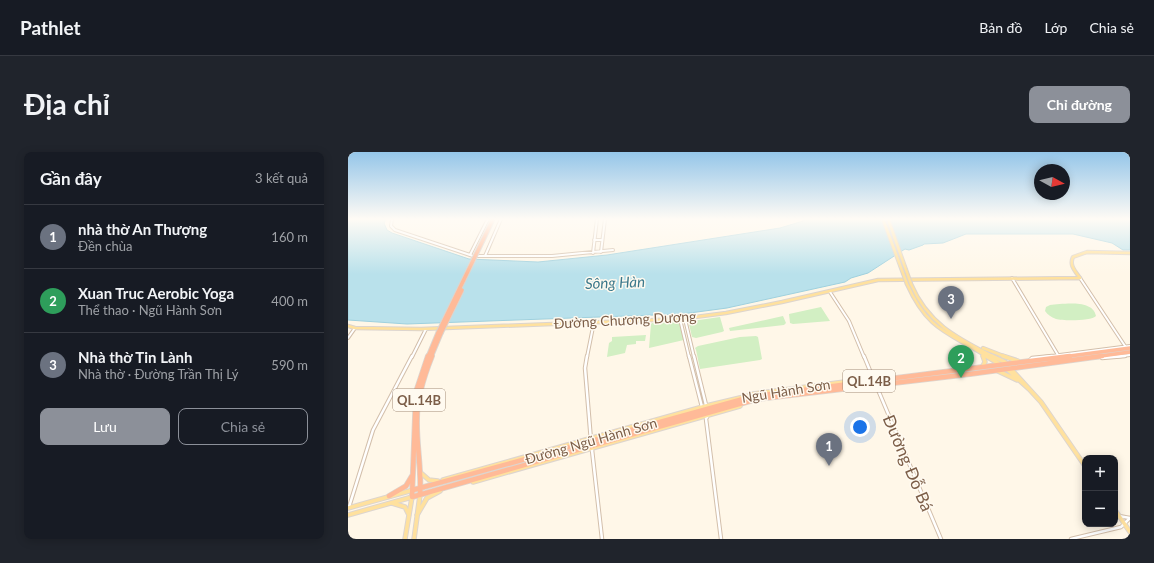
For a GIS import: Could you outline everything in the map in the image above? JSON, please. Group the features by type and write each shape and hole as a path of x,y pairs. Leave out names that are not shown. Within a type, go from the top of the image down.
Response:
{"highway":[{"name":"QL.14B","path":"413,490 414,415 421,373 486,237"},
{"name":"QL.14B","path":"420,488 417,419 418,402 427,367 440,333"},
{"name":"QL.14B","path":"874,386 997,371 1020,366 1129,350"},
{"path":"998,364 1058,356 1129,350"},
{"path":"1005,362 1008,368"},
{"name":"QL.14B","path":"983,366 998,364"},
{"path":"998,364 1008,368"},
{"name":"Ngũ Hành Sơn","path":"705,412 757,400 873,379 970,369 983,366"},
{"name":"Ngũ Hành Sơn","path":"769,393 874,386"},
{"name":"Đường Ngũ Hành Sơn","path":"413,490 492,467 591,443 705,412 769,393"},
{"name":"Đường Ngũ Hành Sơn","path":"412,497 591,443"},
{"path":"389,496 407,485 414,472"},
{"path":"420,488 420,495"},
{"path":"412,497 413,490"}],"main road":[{"path":"890,237 917,306 937,328 965,346 998,364"},
{"path":"895,237 921,306 930,316 948,331 1005,362"},
{"path":"1080,278 1070,263 1071,259 1076,254 1084,252 1130,253"},
{"name":"Đường Chương Dương","path":"348,326 355,328 426,329 685,319 726,313 830,292 878,280 1080,278"},
{"path":"974,345 1018,361"},
{"path":"982,354 985,362 983,366"},
{"path":"1020,366 1018,372 1021,380"},
{"path":"1008,368 1036,395 1082,462"},
{"path":"997,371 1021,380"},
{"name":"Ngũ Hành Sơn","path":"678,424 705,412 758,393 807,391"},
{"name":"Ngũ Hành Sơn","path":"597,436 705,412"},
{"name":"Đường Ngũ Hành Sơn","path":"591,443 678,424"},
{"name":"Đường Ngũ Hành Sơn","path":"591,443 597,436"},
{"name":"Đường Ngũ Hành Sơn","path":"420,488 438,481 486,467 492,467"},
{"path":"420,471 429,480 438,481"},
{"path":"417,515 428,498 451,485"},
{"path":"348,508 413,490"},
{"path":"414,539 420,495"},
{"path":"348,515 412,497 405,539"},
{"path":"390,503 405,507 409,515"},
{"path":"1119,516 1130,532"}],"street":[{"path":"416,237 470,255 485,256 552,256 613,250"},
{"path":"470,255 479,237"},
{"path":"485,256 493,237"},
{"path":"593,253 594,240 602,240 601,252"},
{"path":"1012,278 1058,356"},
{"path":"1080,278 1129,350"},
{"name":"Đường Đỗ Bá","path":"830,292 849,321 873,379 874,386 941,539"},
{"path":"680,319 705,412"},
{"path":"685,319 705,412 721,539"},
{"path":"594,322 585,368 591,443 602,539"},
{"path":"348,338 355,328"},
{"path":"348,508 373,430 426,329"},
{"path":"1119,516 1130,518"},
{"path":"1071,539 1105,533 1121,527 1130,518"}],"green space":[{"path":"1050,305 1084,305 1094,311 1096,316 1083,320 1060,320 1050,316 1045,311 1046,307"},
{"path":"821,307 830,321 790,323 789,314"},
{"path":"783,316 786,323 784,325 730,331 729,328"},
{"path":"720,317 724,331 696,338 692,337 689,324 692,321"},
{"path":"652,323 680,323 684,340 649,348"},
{"path":"646,335 645,341 636,341 636,344 627,345 625,353 607,357 609,343 612,341 612,337"},
{"path":"740,337 758,337 762,359 700,369 695,348 698,346"}],"water":[{"name":"Sông Hàn","path":"348,237 404,237 469,259 538,262 607,255 722,237 958,237 943,243 924,244 909,250 905,249 868,273 851,278 845,282 727,308 682,314 407,324 348,320"},
{"path":"1086,237 1130,237 1130,250 1123,250 1112,243"}],"place":[{"name":"Nhà thờ Tin Lành","path":"951,319"},
{"name":"Xuan Truc Aerobic Yoga","path":"961,378"},
{"name":"nhà thờ An Thượng","path":"829,466"}]}
